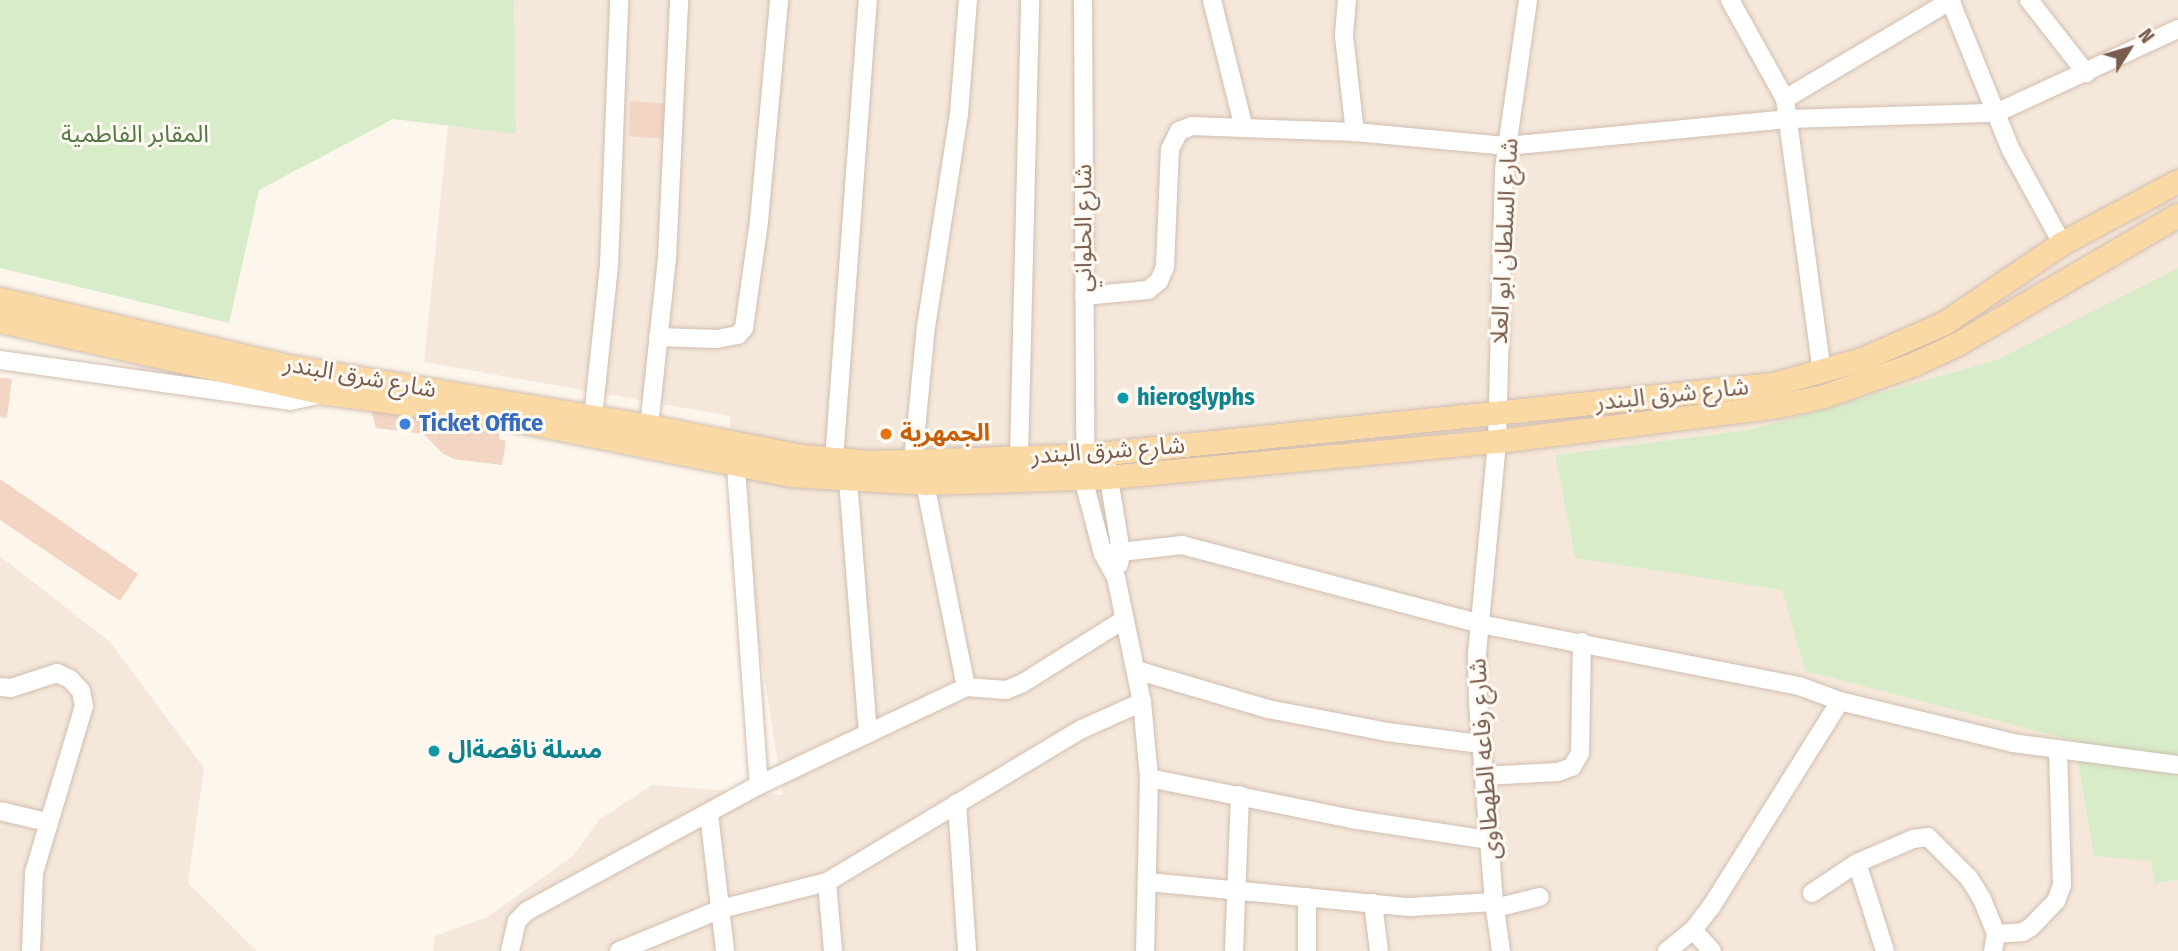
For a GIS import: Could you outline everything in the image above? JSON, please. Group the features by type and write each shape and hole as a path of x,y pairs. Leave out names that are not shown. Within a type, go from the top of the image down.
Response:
{"main road":[{"name":"شارع شرق البندر","path":"0,321 285,375 648,436 848,481 925,483 1088,461 1774,384 1862,359 1944,323 2062,243 2178,180"},
{"name":"شارع شرق البندر","path":"735,454 834,460 1018,458 1088,461 1108,477 1497,441 1777,406 1824,396 1914,364 1978,332 2178,215"},
{"path":"2062,243 2075,259 2077,273"},
{"path":"2025,267 2032,286 2044,292"},
{"name":"شارع شرق البندر","path":"0,299 285,375 326,393 371,389"}],"street":[{"path":"592,426 609,267 619,0"},
{"path":"648,436 667,258 679,0"},
{"path":"658,337 717,339 738,335 744,328 759,221 779,0"},
{"path":"834,460 868,0"},
{"path":"914,461 926,327 959,114 968,0"},
{"path":"1018,458 1030,0"},
{"name":"شارع الحلواني","path":"1083,0 1084,296 1088,461 1112,553"},
{"path":"1212,0 1244,128"},
{"path":"1347,0 1344,36 1355,132"},
{"name":"شارع السلطان ابو العلا","path":"1497,441 1504,169 1528,0"},
{"path":"1730,0 1785,99 1822,372"},
{"path":"1785,99 1951,0 2011,150 2062,243"},
{"path":"2029,0 2086,73"},
{"path":"1084,296 1148,289 1159,281 1165,267 1170,149 1180,131 1192,126 1355,132 1507,146 1789,119 1996,113 2178,29"},
{"path":"0,360 290,401 326,393"},
{"name":"شارع رفاعه الطهطاوى","path":"1497,441 1477,654 1494,905 1502,951"},
{"path":"735,454 759,785"},
{"path":"1108,477 1112,553 1142,702 1149,778 1145,951"},
{"path":"848,481 868,733"},
{"path":"925,483 967,687"},
{"path":"1112,553 1182,545 1480,624 1799,686 1840,701 2013,743 2178,765"},
{"path":"510,951 517,921 527,911 759,785 967,687 1006,690 1023,683 1125,619"},
{"path":"1484,776 1558,772 1572,767 1580,753 1583,642"},
{"path":"1136,670 1268,709 1387,732 1482,744"},
{"path":"0,687 11,688 57,673 70,679 81,691 84,706 47,822 34,873 31,951"},
{"path":"1667,951 1693,930 1711,907 1840,701"},
{"path":"619,951 721,909 827,882 1082,729 1142,702"},
{"path":"1812,893 1857,863 1913,839 1928,837 1969,878 1982,899 1995,942 2023,932 2056,901 2062,886 2059,749"},
{"path":"1149,778 1358,820 1489,840"},
{"path":"1234,951 1240,795"},
{"path":"957,803 967,951"},
{"path":"0,811 47,822"},
{"path":"709,814 725,951"},
{"path":"1857,863 1885,951"},
{"path":"827,882 833,951"},
{"path":"1148,882 1237,893 1409,907 1494,905 1540,897"},
{"path":"1307,897 1307,951"},
{"path":"1373,903 1379,951"},
{"path":"1693,930 1712,951"}],"shaded area":[{"path":"514,0 2178,0 2178,268 1996,360 1748,430 1555,455 1575,558 1783,590 1805,671 2074,741 2094,855 2152,861 2155,883 2178,880 2178,951 433,951 435,936 487,917 572,857 599,820 652,785 783,795 734,487 730,416 424,362 448,126 516,133"},
{"path":"0,556 110,642 204,768 188,883 257,951 0,951"}],"green space":[{"name":"المقابر الفاطمية","path":"0,0 514,0 516,134 393,119 259,190 229,323 0,268"},
{"path":"2178,268 2178,880 2155,883 2151,861 2094,856 2074,741 1805,671 1782,590 1575,558 1555,455 1748,430 1996,360"}],"building":[{"path":"630,101 669,104 665,139 629,136"},
{"path":"0,378 12,379 7,418 0,417"},
{"path":"371,409 500,431 499,439 506,441 502,465 454,459 442,453 424,434 376,428"},
{"path":"0,479 138,574 120,601 0,520"}],"place":[{"name":"hieroglyphs","path":"1123,398"},
{"name":"Ticket Office","path":"405,424"},
{"name":"الجمهرية","path":"886,434"},
{"name":"مسلة ناقصةال","path":"434,751"}]}
